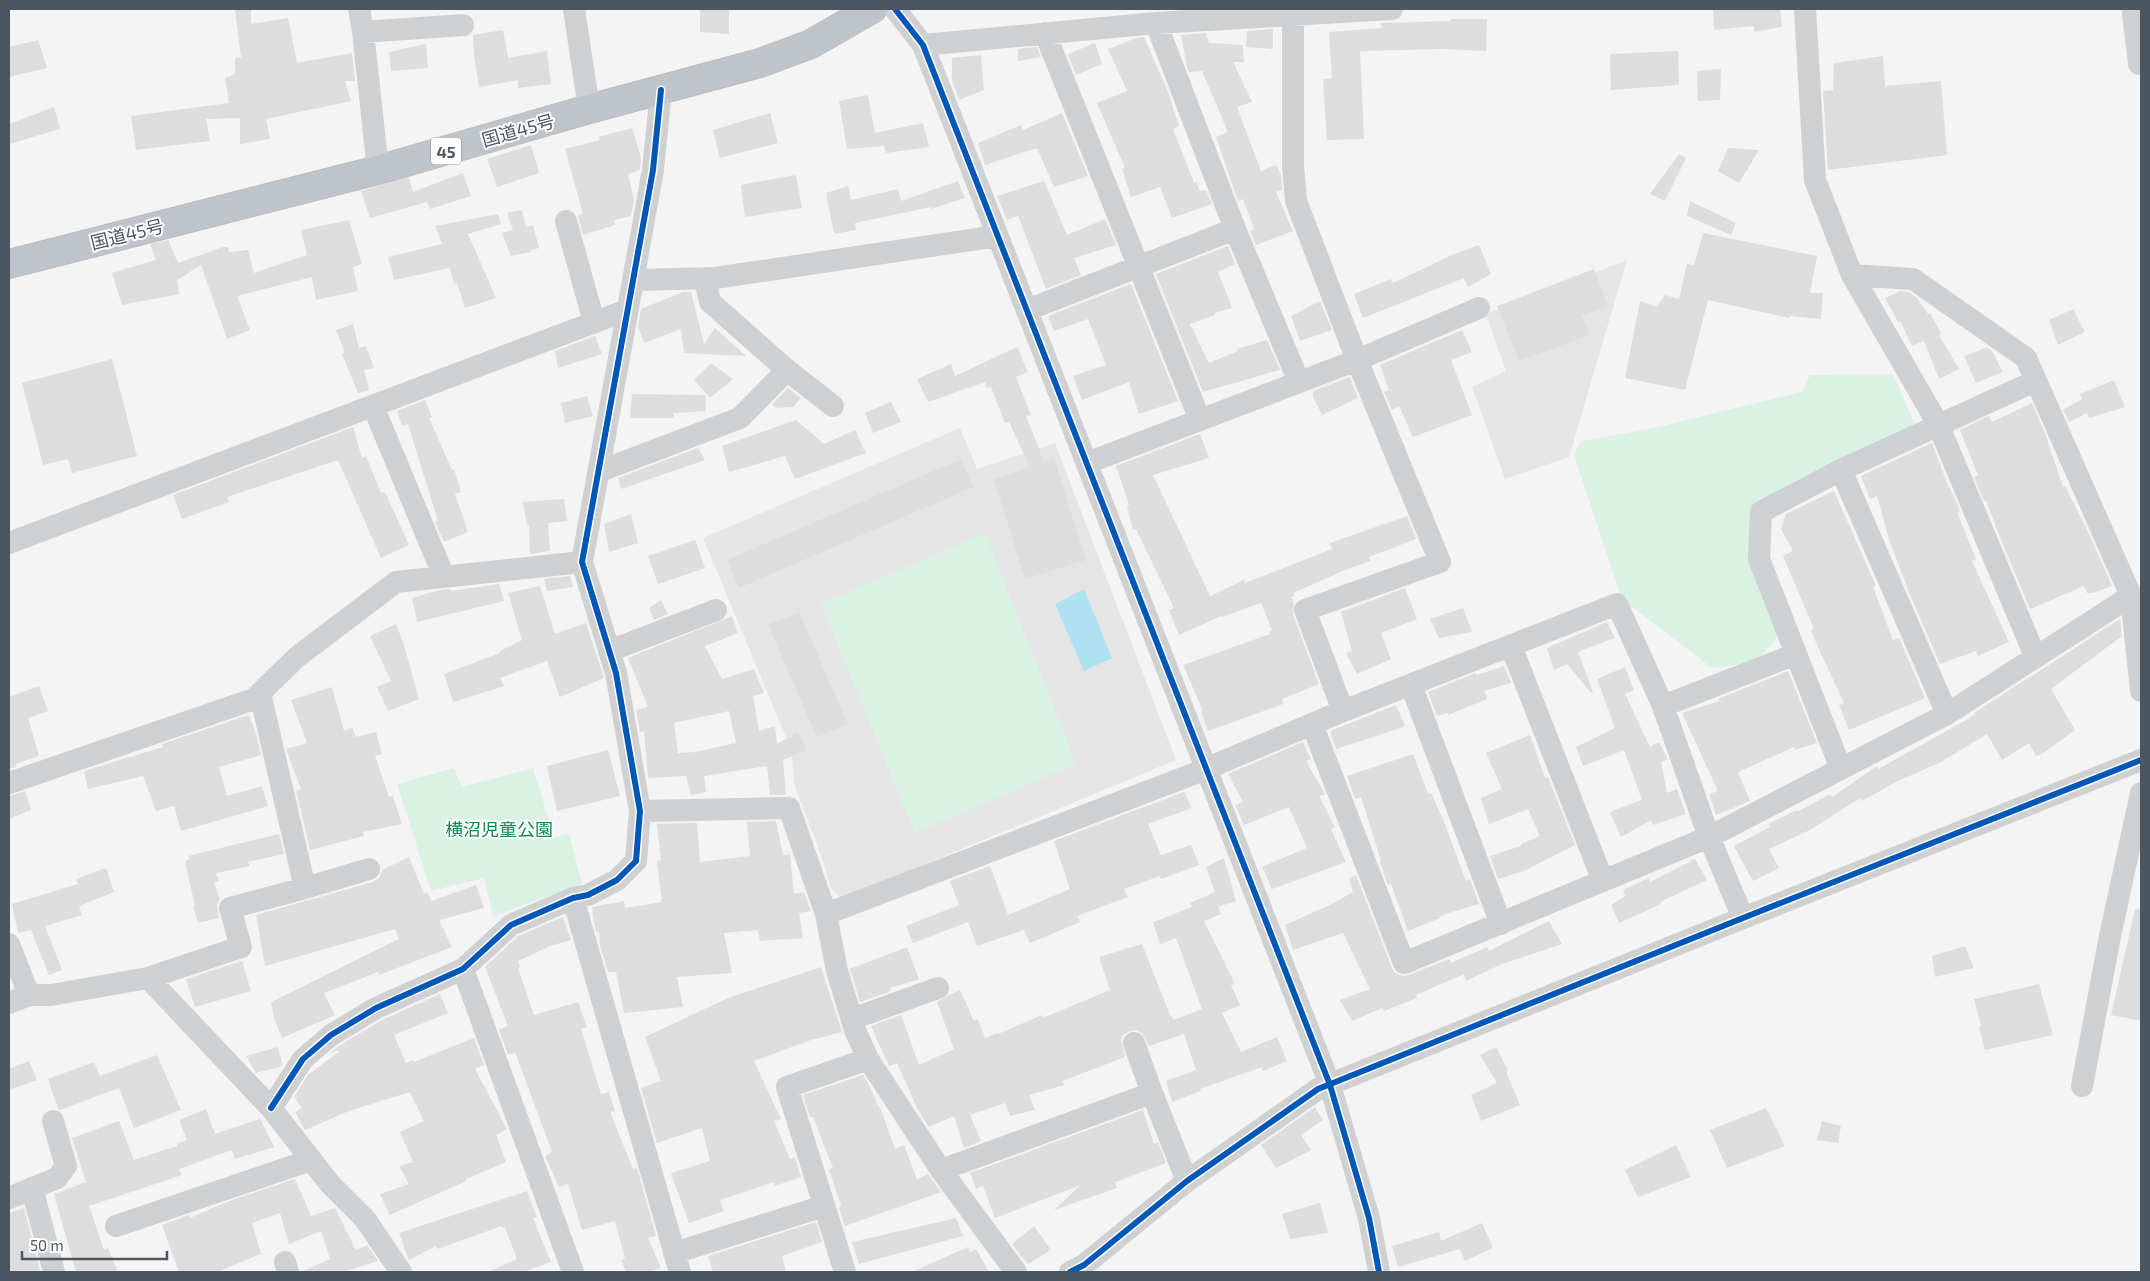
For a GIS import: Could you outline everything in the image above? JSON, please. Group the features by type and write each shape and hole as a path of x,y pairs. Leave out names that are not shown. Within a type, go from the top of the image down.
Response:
{"highway":[{"name":"国道45号","path":"9,264 378,170 788,54 818,41 872,9"}],"street":[{"path":"359,9 378,170"},
{"path":"574,9 589,109"},
{"path":"895,9 923,45 1330,1085 1369,1218 1379,1272"},
{"path":"923,45 1293,12 1392,9"},
{"path":"1805,9 1815,180 1852,275 1938,424 2035,656"},
{"path":"2137,9 2133,13 2139,64"},
{"path":"1293,12 1293,165 1296,201 1357,360 1440,562 1305,610 1343,711"},
{"path":"1156,24 1235,229 1299,382"},
{"path":"363,32 463,25"},
{"path":"1045,33 1200,420"},
{"path":"271,1108 303,1059 331,1035 376,1008 463,969 511,925 573,898 588,895 617,880 636,861 640,811 616,673 582,562 654,170 661,90"},
{"path":"566,221 594,322"},
{"path":"1027,310 1235,229"},
{"path":"635,280 705,278 998,236"},
{"path":"1852,275 1913,279 2026,358 2130,596 2141,691"},
{"path":"705,278 710,302 787,370 833,406"},
{"path":"1087,462 1357,360 1479,308"},
{"path":"9,543 627,310"},
{"path":"600,471 740,418 787,370"},
{"path":"1841,768 1758,559 1761,512 1841,470 2035,381"},
{"path":"373,406 444,576"},
{"path":"1841,470 1946,714"},
{"path":"9,783 254,699 298,657 396,582 582,562"},
{"path":"1312,724 1404,963 1709,837 1946,714 2130,596"},
{"path":"826,914 1206,769 1343,711 1617,604 1663,706 1709,837 1743,918"},
{"path":"609,651 716,610"},
{"path":"1511,646 1604,881"},
{"path":"1663,706 1796,654"},
{"path":"1411,685 1501,924"},
{"path":"260,693 305,888"},
{"path":"1070,1272 1084,1265 1187,1180 1318,1089 2141,760"},
{"path":"2082,1086 2110,936 2141,793"},
{"path":"640,811 789,808 826,914 837,972 852,1019 868,1059 941,1170 1016,1272"},
{"path":"9,944 19,999 148,978 241,947 230,908 369,869"},
{"path":"573,898 677,1263 824,1206"},
{"path":"463,969 573,1272"},
{"path":"148,978 271,1108 330,1184 365,1218 401,1272"},
{"path":"852,1019 938,988"},
{"path":"1134,1043 1187,1180"},
{"path":"845,1272 787,1087 868,1059"},
{"path":"941,1170 1152,1093"},
{"path":"9,1198 57,1178 66,1166 53,1121"},
{"path":"116,1226 311,1160"},
{"path":"32,1188 54,1272"}],"shaded area":[{"path":"1627,260 1569,457 1505,479 1472,387 1506,371 1486,314"},
{"path":"960,428 977,469 1055,443 1176,760 841,899 831,888 820,852 795,787 791,749 703,538"}],"green space":[{"path":"1893,374 1915,425 1762,505 1781,632 1757,662 1712,668 1622,599 1574,455 1581,441 1654,428 1802,392 1810,375"},
{"path":"985,533 1076,764 915,833 821,604"},
{"name":"横沼児童公園","path":"454,768 462,787 533,768 554,837 569,834 582,884 493,916 484,878 431,891 397,784"}],"water":[{"path":"1084,589 1112,658 1084,671 1055,604"}],"building":[{"path":"235,9 251,9 251,24 288,18 297,63 352,53 355,81 345,81 351,101 266,119 270,139 240,144 240,118 206,119 210,141 136,150 131,116 229,103 225,78 235,74 235,58 241,58"},
{"path":"700,9 729,9 729,34 700,32"},
{"path":"1713,9 1780,9 1782,27 1754,32 1754,26 1714,30"},
{"path":"1450,19 1487,19 1486,51 1442,49 1360,51 1364,139 1327,140 1323,79 1332,78 1329,32 1382,28 1381,23 1450,21"},
{"path":"1273,29 1273,49 1246,47 1247,31"},
{"path":"503,30 508,58 547,51 551,84 518,88 518,80 479,87 473,35"},
{"path":"1206,33 1209,43 1243,45 1244,62 1233,62 1252,102 1237,107 1261,171 1276,165 1281,175 1282,190 1276,192 1293,231 1256,245 1250,231 1254,229 1243,199 1238,201 1216,137 1228,132 1202,71 1189,72 1187,67 1181,35"},
{"path":"1144,37 1168,92 1179,126 1173,129 1194,183 1196,182 1200,191 1206,190 1212,204 1172,218 1160,187 1131,197 1122,169 1125,168 1097,103 1127,91 1108,49 1136,38"},
{"path":"38,40 47,68 9,77 9,47"},
{"path":"1095,43 1102,64 1076,75 1068,54"},
{"path":"426,44 428,68 391,71 389,52"},
{"path":"1037,47 1041,57 1018,61 1018,49"},
{"path":"1678,51 1679,85 1611,90 1610,54"},
{"path":"981,55 984,90 959,100 952,80 952,58"},
{"path":"1883,56 1885,86 1941,81 1947,155 1828,170 1823,91 1833,90 1834,63"},
{"path":"1721,69 1720,100 1698,101 1697,71"},
{"path":"868,95 875,133 923,123 929,147 886,153 884,146 847,149 839,101"},
{"path":"54,107 60,129 9,144 9,124"},
{"path":"770,113 778,143 720,158 713,130"},
{"path":"1062,113 1088,176 1054,187 1037,148 985,165 978,143 1021,125 1023,130"},
{"path":"632,128 641,157 640,170 628,174 634,200 631,216 614,220 615,225 583,235 578,215 583,214 565,149 600,140 599,137"},
{"path":"531,145 539,173 497,187 487,159"},
{"path":"1728,148 1759,150 1739,183 1718,171"},
{"path":"1679,154 1686,158 1665,201 1650,194"},
{"path":"463,173 471,196 430,209 427,202 370,218 361,191 409,177 413,192"},
{"path":"796,175 802,208 745,217 741,185"},
{"path":"958,181 965,198 931,209 931,207 855,223 856,230 834,234 826,193 848,186 851,200 898,189 901,201"},
{"path":"1044,181 1067,235 1105,219 1116,245 1074,258 1081,275 1046,289 1018,216 1007,220 997,196"},
{"path":"1690,201 1736,223 1731,235 1687,216"},
{"path":"522,210 526,227 533,225 539,248 531,250 531,252 511,256 502,233 513,230 507,213"},
{"path":"498,214 501,224 468,234 496,298 465,308 457,283 454,284 450,268 394,280 388,257 442,244 435,226"},
{"path":"349,220 362,264 353,267 358,291 316,300 312,277 237,296 250,330 227,339 201,265 177,280 179,294 122,305 112,273 156,260 150,244 168,240 178,263 223,247 228,247 229,252 248,250 254,273 307,255 301,230"},
{"path":"1703,233 1817,256 1810,293 1823,293 1821,319 1790,316 1789,318 1708,300 1685,390 1625,378 1640,301 1657,307 1665,295 1679,299 1687,264 1694,265"},
{"path":"1479,245 1491,274 1468,287 1464,278 1363,318 1354,294 1391,279 1393,283 1452,255"},
{"path":"1228,246 1235,264 1218,272 1232,308 1214,313 1215,315 1190,324 1209,363 1238,351 1237,349 1267,340 1280,370 1203,392 1156,274"},
{"path":"1594,269 1608,306 1581,315 1589,335 1519,361 1497,306"},
{"path":"1131,284 1178,401 1139,414 1129,382 1082,400 1073,376 1106,365 1088,319 1054,331 1048,316"},
{"path":"1900,291 1908,292 1917,298 1928,314 1930,313 1941,333 1939,335 1959,369 1939,379 1924,341 1912,346 1900,321 1898,322 1885,298"},
{"path":"683,292 691,292 704,344 715,328 746,356 684,353 681,329 644,343 638,327 641,309"},
{"path":"1320,301 1332,330 1300,341 1291,316"},
{"path":"2073,309 2085,332 2058,345 2049,320"},
{"path":"353,324 359,348 366,346 374,368 364,370 369,390 358,393 342,354 345,353 336,330"},
{"path":"1462,330 1472,352 1451,360 1472,415 1413,437 1399,406 1392,410 1384,392 1389,390 1380,365"},
{"path":"595,336 602,354 558,368 555,351"},
{"path":"1017,347 1028,372 1016,377 1031,415 1026,416 1044,462 1054,458 1086,560 1025,579 994,480 1030,467 1009,422 1005,423 991,387 987,388 985,382 928,402 917,379 951,364 955,376"},
{"path":"1987,347 1992,351 2003,372 1976,383 1964,356"},
{"path":"112,359 137,456 72,473 68,459 43,465 22,383"},
{"path":"711,363 733,379 710,398 694,380"},
{"path":"1350,377 1358,398 1322,415 1313,397 1313,391"},
{"path":"2114,380 2125,407 2089,418 2087,413 2069,422 2063,410 2082,399 2080,394"},
{"path":"788,388 801,398 793,407 776,408 772,404"},
{"path":"632,394 705,395 706,411 674,413 674,418 630,418"},
{"path":"587,396 593,416 565,423 561,403"},
{"path":"425,400 432,417 429,418 452,470 454,469 461,492 455,494 468,532 444,542 435,522 438,521 408,424 402,426 397,411"},
{"path":"891,402 901,422 873,433 865,413"},
{"path":"2032,403 2045,433 2063,487 2065,486 2090,536 2112,586 2093,593 2087,593 2084,586 2030,609 1986,500 1984,501 1974,477 1978,475 1960,430 1989,416 1992,422"},
{"path":"796,420 824,444 855,430 866,453 795,479 785,456 729,472 722,446"},
{"path":"353,427 362,458 366,456 381,493 385,492 409,545 381,558 338,460 227,497 229,502 182,519 173,495"},
{"path":"1200,434 1209,458 1153,475 1210,596 1244,580 1245,583 1332,549 1330,543 1407,516 1416,539 1369,557 1371,561 1345,570 1293,593 1294,596 1291,597 1294,603 1293,615 1319,684 1282,699 1283,704 1208,731 1201,712 1203,711 1183,665 1270,634 1269,632 1272,630 1261,603 1221,616 1179,635 1169,610 1174,608 1136,529 1133,530 1127,506 1129,505 1116,466"},
{"path":"1932,443 1960,511 1957,512 1976,559 1972,561 2009,642 1978,656 1976,651 1940,664 1908,590 1889,539 1877,496 1870,499 1861,476"},
{"path":"698,448 705,460 621,489 618,478"},
{"path":"961,459 973,487 739,588 727,560"},
{"path":"1834,491 1876,586 1873,587 1893,640 1899,638 1925,698 1849,730 1839,705 1844,703 1817,645 1811,630 1814,629 1783,556 1793,551 1781,529 1786,514"},
{"path":"564,499 567,521 548,523 550,551 530,554 529,525 527,526 523,502"},
{"path":"631,514 638,543 609,552 604,524"},
{"path":"695,540 705,568 658,584 648,556"},
{"path":"570,576 573,587 547,591 544,579"},
{"path":"499,584 504,601 417,622 412,598 440,590 450,589 451,591"},
{"path":"540,586 555,634 586,623 604,678 560,697 547,661 500,678 504,686 453,702 444,674 500,653 500,651 522,640 508,593"},
{"path":"1405,588 1417,619 1381,633 1391,659 1357,674 1346,653 1352,651 1341,612"},
{"path":"661,600 668,614 654,620 649,608"},
{"path":"1463,608 1472,632 1439,638 1430,619"},
{"path":"799,612 848,724 817,737 768,625"},
{"path":"732,616 738,633 705,646 722,679 754,669 764,693 753,696 759,731 775,726 777,744 798,732 807,750 783,760 786,795 770,795 767,766 704,776 706,792 691,795 686,776 648,778 644,731 640,732 636,710 648,707 628,658","holes":["729,711 736,743 695,752 678,753 674,723"]},
{"path":"2120,619 2122,636 2051,689 2075,730 2042,754 2036,756 2029,743 2002,760 1987,734 1941,762 1896,782 1862,801 1860,798 1810,830 1769,849 1779,868 1753,881 1734,846 1770,827 1768,824 1797,810 1797,812 1830,794 1832,797 1877,766 1878,769 1975,715 1974,713"},
{"path":"1607,622 1615,638 1578,652 1593,692 1591,693 1567,664 1554,670 1547,648"},
{"path":"396,624 419,699 388,711 377,687 391,681 370,636"},
{"path":"1504,666 1511,683 1484,691 1487,699 1448,715 1447,713 1437,716 1428,692 1476,673 1477,675"},
{"path":"1625,667 1634,690 1625,694 1650,747 1659,742 1668,759 1661,762 1667,793 1677,789 1686,814 1653,825 1651,820 1621,837 1610,812 1642,800 1624,750 1583,766 1576,747 1615,728 1597,679"},
{"path":"1788,671 1817,743 1795,750 1794,747 1738,772 1750,801 1716,815 1709,794 1718,791 1682,713 1719,701 1718,699"},
{"path":"39,686 48,711 28,718 39,756 16,764 16,767 9,769 9,697"},
{"path":"332,687 344,731 352,728 356,737 376,732 382,754 375,756 389,797 393,796 402,824 363,832 364,836 310,850 296,790 301,789 286,749 307,743 291,700"},
{"path":"1396,705 1405,725 1403,727 1336,749 1330,731"},
{"path":"249,715 261,755 219,767 227,796 262,786 268,806 181,831 174,806 156,811 143,776 88,789 84,771 163,747 162,744"},
{"path":"1530,735 1545,778 1548,777 1575,845 1526,870 1498,879 1490,856 1521,846 1521,844 1540,836 1528,809 1489,824 1481,798 1502,789 1486,753"},
{"path":"1303,742 1311,759 1306,761 1325,794 1319,796 1335,827 1331,829 1346,862 1272,889 1262,867 1307,848 1289,807 1244,825 1235,805 1243,802 1228,774"},
{"path":"608,750 620,796 557,811 547,766"},
{"path":"1413,754 1428,794 1431,793 1443,819 1466,881 1470,879 1479,904 1439,916 1440,918 1408,931 1391,884 1388,885 1380,863 1381,861 1361,797 1355,799 1347,776"},
{"path":"25,791 31,810 9,819 9,796"},
{"path":"1184,792 1192,808 1148,824 1161,855 1191,845 1199,865 1161,879 1160,876 1124,889 1128,897 1077,916 1080,922 1030,943 1024,930 977,946 968,922 913,943 906,926 959,905 950,881 990,866 1008,915 1070,889 1054,841"},
{"path":"776,821 783,855 790,854 794,894 804,892 811,911 799,913 803,938 760,941 758,930 724,933 732,973 677,977 683,1007 624,1013 616,972 608,972 600,946 599,932 597,933 594,923 592,907 624,901 625,908 662,902 657,861 661,860 657,824 697,823 700,862 750,856 747,822"},
{"path":"279,834 284,854 248,862 250,866 216,873 219,881 214,882 220,899 217,905 219,918 198,923 185,861 190,859 188,856"},
{"path":"409,857 424,894 428,893 431,901 476,885 484,908 439,920 452,947 379,975 378,972 324,993 335,1015 282,1038 275,1021 271,1002 399,939 395,929 265,966 256,915 373,882 379,878 382,870"},
{"path":"1224,858 1236,901 1218,907 1221,914 1204,921 1235,984 1231,985 1240,1005 1222,1013 1241,1052 1277,1037 1287,1061 1263,1071 1262,1067 1200,1089 1201,1091 1172,1102 1166,1081 1196,1070 1184,1034 1149,1046 1142,1033 1136,1030 1130,1031 1124,1034 1121,1040 1125,1057 1062,1081 1064,1085 1029,1095 1035,1110 1010,1116 1005,1103 970,1115 981,1141 964,1148 954,1116 929,1127 918,1110 897,1063 889,1066 871,1026 901,1015 919,1065 954,1049 937,1002 949,995 960,990 974,1021 978,1019 985,1038 1042,1015 1043,1018 1110,990 1099,957 1142,944 1170,1015 1174,1020 1202,1009 1176,938 1160,944 1153,922 1192,907 1190,903 1215,892 1206,867"},
{"path":"1695,859 1707,880 1619,923 1611,905 1625,896 1623,890 1649,878 1650,882"},
{"path":"106,868 114,892 79,906 82,915 45,926 62,970 49,975 31,930 18,933 12,904 78,884 76,879"},
{"path":"1356,875 1392,968 1395,973 1402,976 1449,959 1451,963 1487,947 1489,951 1549,921 1562,944 1502,964 1466,981 1464,974 1416,995 1417,998 1384,1011 1382,1008 1352,1021 1340,1000 1370,989 1343,933 1293,950 1285,925 1332,904 1353,892 1349,879"},
{"path":"2135,909 2141,910 2141,1021 2111,1015"},
{"path":"563,917 571,940 550,946 518,961 520,967 518,968 534,1015 578,1002 587,1027 581,1029 601,1094 609,1092 615,1111 610,1112 633,1169 637,1168 656,1236 648,1238 661,1268 647,1272 626,1272 621,1260 625,1259 615,1221 582,1230 568,1184 559,1187 545,1156 552,1152 515,1052 508,1055 499,1030 508,1026 485,967 518,936"},
{"path":"1965,946 1974,968 1935,977 1932,956"},
{"path":"907,947 919,979 890,988 891,991 860,1002 850,969"},
{"path":"242,961 251,991 195,1007 186,979"},
{"path":"821,967 842,1032 811,1040 754,1061 781,1119 774,1121 790,1159 795,1157 801,1177 775,1186 774,1182 720,1200 724,1211 689,1223 671,1173 710,1161 702,1128 657,1143 641,1088 661,1081 645,1037 728,998"},
{"path":"2039,984 2053,1035 1985,1050 1974,999"},
{"path":"440,994 448,1013 394,1035 406,1063 412,1060 414,1062 474,1038 484,1065 475,1069 507,1129 496,1135 506,1162 390,1215 380,1194 409,1184 399,1166 413,1162 400,1132 424,1121 410,1092 349,1111 305,1130 295,1112 302,1108 294,1097 308,1075 341,1050 330,1053 339,1046 382,1020"},
{"path":"278,1047 283,1066 256,1073 246,1056"},
{"path":"1496,1047 1508,1070 1506,1072 1520,1105 1481,1121 1471,1095 1497,1083 1480,1055"},
{"path":"157,1055 181,1110 134,1128 119,1088 60,1110 58,1109 48,1079 94,1062 100,1076"},
{"path":"29,1061 37,1080 9,1090 9,1069"},
{"path":"863,1075 880,1107 895,1149 904,1145 917,1179 928,1174 941,1192 845,1226 847,1234 839,1208 841,1205 829,1170 833,1168 813,1117 810,1117 803,1095"},
{"path":"1315,1107 1323,1120 1301,1135 1311,1150 1276,1168 1261,1145"},
{"path":"1766,1108 1785,1146 1727,1168 1710,1130"},
{"path":"206,1109 215,1134 260,1119 274,1147 235,1159 232,1150 179,1169 182,1175 89,1206 104,1250 108,1248 118,1272 76,1272 54,1194 86,1182 72,1138 119,1121 134,1160 177,1146 177,1144 187,1140 179,1120"},
{"path":"1143,1110 1154,1144 1158,1142 1166,1163 1115,1182 1117,1188 1054,1210 1081,1185 995,1218 983,1186 976,1189 970,1173"},
{"path":"1822,1121 1841,1126 1838,1143 1817,1140"},
{"path":"1676,1145 1691,1177 1638,1197 1625,1170"},
{"path":"295,1179 311,1216 335,1208 356,1250 367,1245 378,1261 343,1272 301,1272 330,1259 321,1231 289,1244 280,1213 252,1223 261,1254 217,1272 179,1272 162,1225 189,1215 190,1218 224,1203"},
{"path":"527,1191 537,1217 533,1218 551,1262 523,1272 488,1272 517,1259 505,1227 502,1228 502,1226 437,1249 436,1246 409,1260 399,1233"},
{"path":"1320,1203 1328,1233 1290,1239 1282,1214"},
{"path":"24,1208 40,1270 11,1272 9,1265 9,1213"},
{"path":"956,1218 963,1236 859,1264 852,1242"},
{"path":"816,1222 822,1242 782,1256 786,1272 713,1272 708,1256"},
{"path":"1482,1223 1493,1248 1465,1261 1460,1249 1398,1267 1392,1246 1439,1232 1441,1241"},
{"path":"1034,1226 1051,1250 1028,1264 1012,1244"},
{"path":"968,1247 970,1252 976,1249 989,1272 912,1272"}],"cycle path":[{"path":"895,9 923,45 1330,1085 1369,1218 1379,1272"},
{"path":"271,1108 303,1059 331,1035 376,1008 463,969 511,925 573,898 588,895 617,880 636,861 640,811 616,673 582,562 653,170 661,90"},
{"path":"1070,1272 1084,1265 1187,1181 1318,1089 2141,760"}]}
